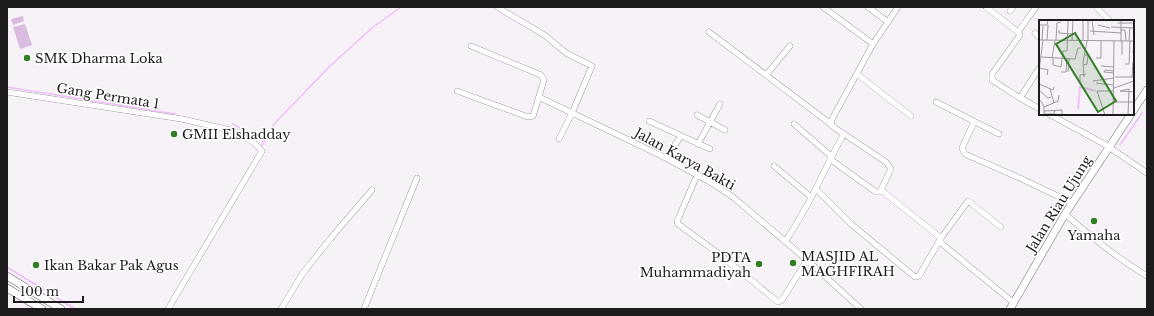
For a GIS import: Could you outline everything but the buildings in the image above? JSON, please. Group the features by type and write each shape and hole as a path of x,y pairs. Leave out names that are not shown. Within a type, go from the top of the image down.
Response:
{"main road":[{"path":"1134,110 1147,90"},
{"name":"Jalan Riau Ujung","path":"1012,306 1065,214 1130,115"},
{"path":"7,276 61,309"},
{"path":"7,288 42,309"}],"street":[{"path":"497,7 546,36 566,53 592,66 559,139"},
{"path":"823,7 873,44"},
{"path":"868,7 888,22"},
{"path":"832,123 873,44 898,7"},
{"path":"986,7 1020,33 1019,37 992,77 995,82 1039,108"},
{"path":"1018,32 1036,7"},
{"path":"1096,7 1109,20"},
{"path":"709,32 832,123 844,134 889,165 891,169 880,191"},
{"path":"1035,33 1039,37"},
{"path":"457,91 528,117 533,116 539,97 544,80 542,75 471,46"},
{"path":"766,75 790,46"},
{"path":"1020,98 1039,68"},
{"path":"857,74 911,116"},
{"name":"Gang Permata 1","path":"7,92 182,119 234,132 253,142 261,149 168,309"},
{"name":"Jalan Karya Bakti","path":"539,97 666,158 733,197 807,260 861,309"},
{"path":"936,102 999,134"},
{"path":"698,144 720,104"},
{"path":"697,115 725,130"},
{"path":"1051,115 1109,148 1147,173"},
{"path":"649,121 710,150"},
{"path":"974,122 962,148 965,154 1072,203"},
{"path":"794,124 831,156"},
{"path":"785,242 816,189 831,156 844,134"},
{"path":"666,158 681,136"},
{"path":"834,162 876,192 880,191 941,238 942,245 1012,306"},
{"path":"774,166 811,197"},
{"path":"697,175 677,221 678,224 719,254 778,302 782,300 807,260"},
{"path":"364,309 417,178"},
{"path":"816,189 874,244 915,277 919,276 941,238 968,201 1001,227"},
{"path":"281,309 303,273 372,190"},
{"path":"1065,214 1104,247 1124,262 1147,276"}],"shaded area":[{"path":"23,16 24,21 13,25 11,19"},
{"path":"25,24 32,45 20,49 13,27"}],"waterway":[{"path":"261,147 275,123 329,67 372,28 401,7"},
{"path":"7,87 175,114"},
{"path":"1120,145 1142,113"},
{"path":"233,124 264,142"},
{"path":"7,267 75,309"},
{"path":"9,293 34,309"}],"place":[{"name":"SMK Dharma Loka","path":"27,58"},
{"name":"GMII Elshadday","path":"174,134"},
{"name":"Yamaha","path":"1094,221"},
{"name":"MASJID AL MAGHFIRAH","path":"793,263"},
{"name":"PDTA Muhammadiyah","path":"759,264"},
{"name":"Ikan Bakar Pak Agus","path":"36,265"}]}
